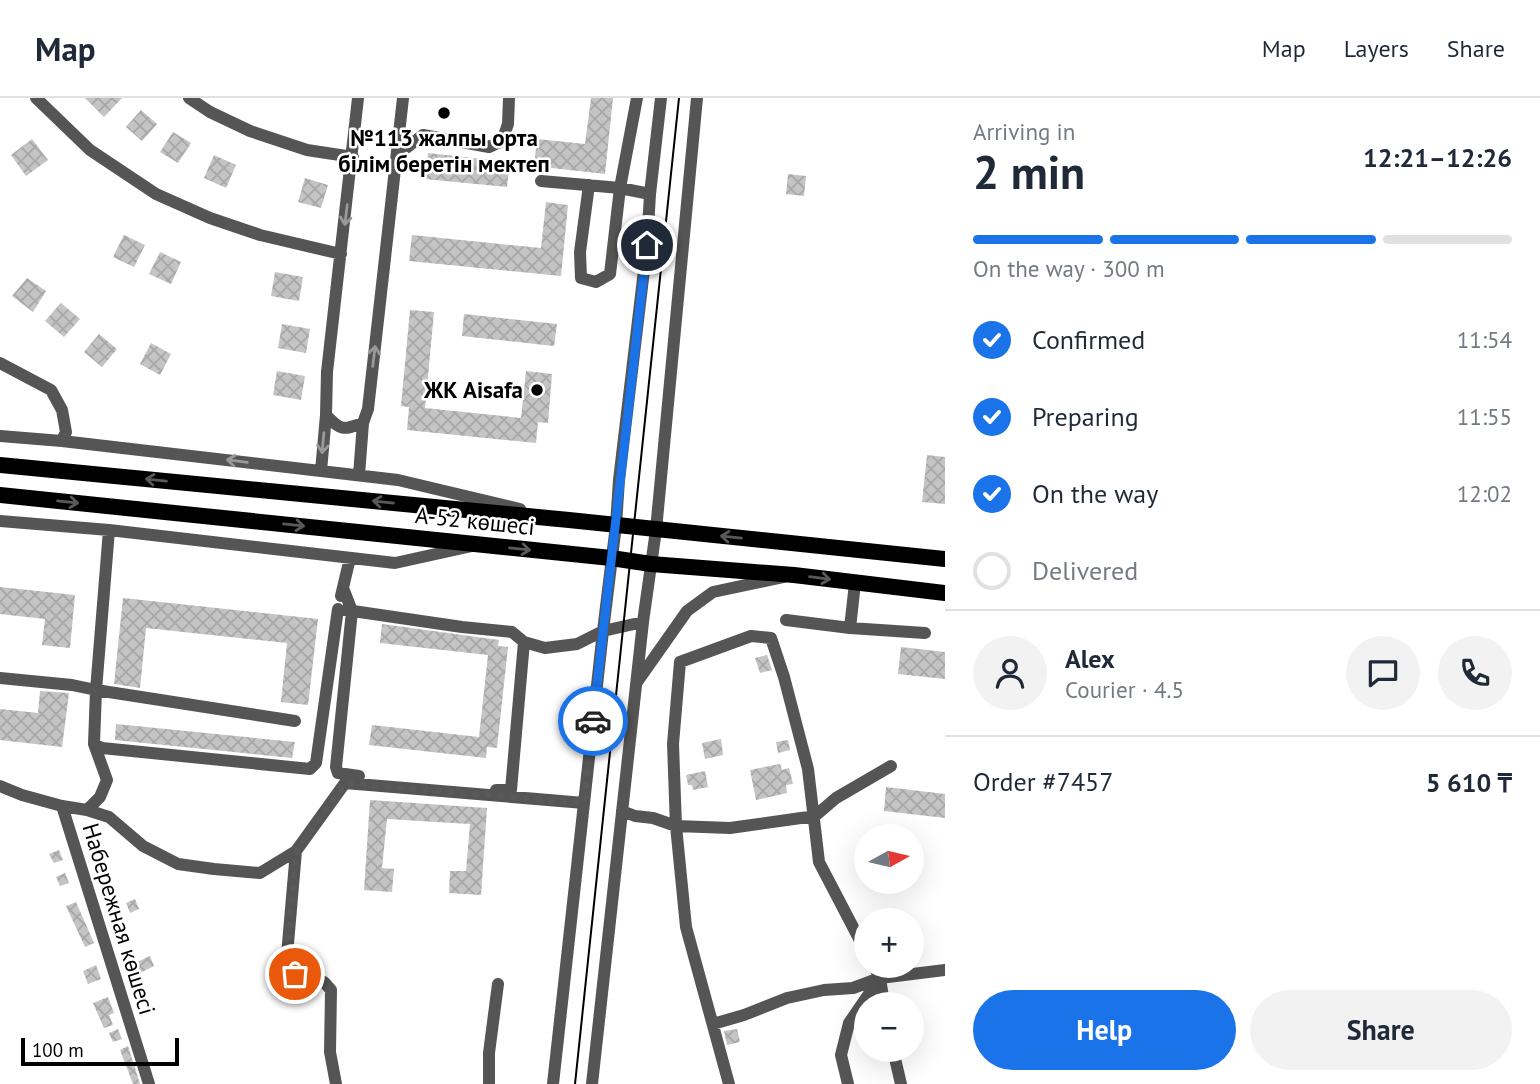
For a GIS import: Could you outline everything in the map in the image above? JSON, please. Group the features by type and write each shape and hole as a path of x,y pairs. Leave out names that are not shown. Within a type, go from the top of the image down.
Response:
{"main road":[{"name":"А-52 көшесі","path":"0,465 945,559"},
{"name":"А-52 көшесі","path":"0,495 651,564 794,575 945,593"}],"street":[{"path":"36,98 90,150 156,194 210,218 260,235 341,254"},
{"path":"189,98 210,112 250,131 307,150 353,157"},
{"path":"321,471 327,372 358,98"},
{"path":"359,475 403,98"},
{"path":"397,155 423,135 489,147 502,141 508,124 509,98"},
{"path":"589,185 580,252 581,278 596,282 610,274 620,188 637,98"},
{"path":"553,1084 647,245 660,98"},
{"path":"592,1084 643,622 656,530 697,98"},
{"path":"541,181 620,188 650,194"},
{"path":"0,363 51,390 62,410 66,432 62,441"},
{"path":"326,415 337,427 347,429 363,423"},
{"path":"0,436 398,480 569,520"},
{"path":"0,521 109,530 395,562 479,545"},
{"name":"Набережная көшесі","path":"88,810 100,797 107,780 94,744 109,530"},
{"path":"94,744 102,748 310,769 316,763 338,609 351,558"},
{"path":"636,684 687,611 713,592 794,575"},
{"path":"849,628 855,583"},
{"path":"343,588 352,611 336,767 338,773 511,790 524,642"},
{"path":"338,609 512,632 524,642 545,648 576,644 603,631 643,622"},
{"path":"786,620 925,633"},
{"path":"729,1084 686,927 676,827 673,744 680,662 751,636 771,638 808,769 819,862 854,929"},
{"path":"0,678 72,685 295,720"},
{"path":"622,811 676,827 730,828 815,816 836,798 891,766"},
{"path":"0,786 22,796 109,817 143,846 178,864 260,873 296,851 345,783 584,803"},
{"name":"Набережная көшесі","path":"62,806 149,1084"},
{"path":"296,851 287,955 295,974 324,982 331,990 330,1052 336,1084"},
{"path":"924,971 945,970"},
{"path":"713,1024 787,998 824,990 853,988 868,978"},
{"path":"848,1084 841,1055 849,1023 874,978"},
{"path":"489,1084 489,1053 498,984"},
{"path":"896,1062 901,1084"}],"building":[{"path":"85,98 122,98 104,117"},
{"path":"591,98 613,98 605,174 534,166 537,139 585,144"},
{"path":"141,110 157,124 142,141 126,127"},
{"path":"173,132 191,143 178,163 160,152"},
{"path":"32,139 48,160 26,176 11,155"},
{"path":"428,153 510,162 507,187 425,179"},
{"path":"214,155 236,165 226,188 204,178"},
{"path":"788,174 806,176 804,196 786,194"},
{"path":"305,178 328,185 321,208 298,202"},
{"path":"546,202 568,205 561,276 409,261 412,235 541,248"},
{"path":"124,235 145,245 134,267 113,257"},
{"path":"160,252 181,262 171,284 149,274"},
{"path":"275,272 303,277 299,301 271,296"},
{"path":"27,278 46,291 33,312 12,296"},
{"path":"61,303 80,319 64,337 45,321"},
{"name":"ЖК Aisafa","path":"410,310 434,312 425,408 521,418 526,371 552,374 548,423 538,422 536,443 407,430 409,407 401,406"},
{"path":"464,314 557,324 554,346 462,336"},
{"path":"282,324 310,329 306,353 278,348"},
{"path":"99,334 117,349 102,367 84,352"},
{"path":"151,343 171,354 160,375 140,364"},
{"path":"277,371 305,376 301,400 273,395"},
{"path":"927,455 945,457 945,504 922,502"},
{"path":"0,587 75,595 70,648 42,645 45,619 0,614"},
{"path":"123,598 318,619 308,705 281,702 287,643 146,628 140,688 114,684"},
{"path":"382,624 499,640 498,646 508,647 497,748 487,747 486,758 369,745 372,725 479,737 488,655 380,643"},
{"path":"901,647 945,652 945,679 898,674"},
{"path":"767,655 772,670 760,673 755,658"},
{"path":"40,691 69,693 62,747 0,740 0,709 38,713"},
{"path":"116,724 295,742 292,758 115,740"},
{"path":"721,739 723,755 705,759 702,743"},
{"path":"788,740 790,750 778,753 776,742"},
{"path":"780,764 782,770 789,768 793,784 786,785 787,793 756,800 750,770"},
{"path":"705,771 708,787 693,790 692,785 688,785 686,775"},
{"path":"886,787 945,794 945,818 884,811"},
{"path":"370,800 487,808 481,895 449,893 450,871 466,871 470,824 387,819 382,868 394,869 392,892 364,890"},
{"path":"59,850 63,860 54,863 49,854"},
{"path":"65,873 69,883 60,886 56,877"},
{"path":"135,899 139,909 130,913 126,903"},
{"path":"76,902 94,943 85,947 66,906"},
{"path":"150,956 154,966 136,975 131,965"},
{"path":"96,965 101,979 88,984 83,971"},
{"path":"108,997 114,1013 109,1015 113,1025 104,1028 93,1003"},
{"path":"118,1029 122,1039 113,1042 109,1033"},
{"path":"737,1029 740,1042 727,1045 724,1031"},
{"path":"128,1046 140,1084 133,1084 120,1050"}],"tram line":[{"path":"575,1084 679,98"}],"way so far":[{"path":"295,974 287,955 296,851 345,783 584,803 593,721"}],"place":[{"name":"№113 жалпы орта білім беретін мектеп","path":"444,113"},
{"name":"ЖК Aisafa","path":"537,390"}],"route":[{"path":"593,721 647,245"}]}
